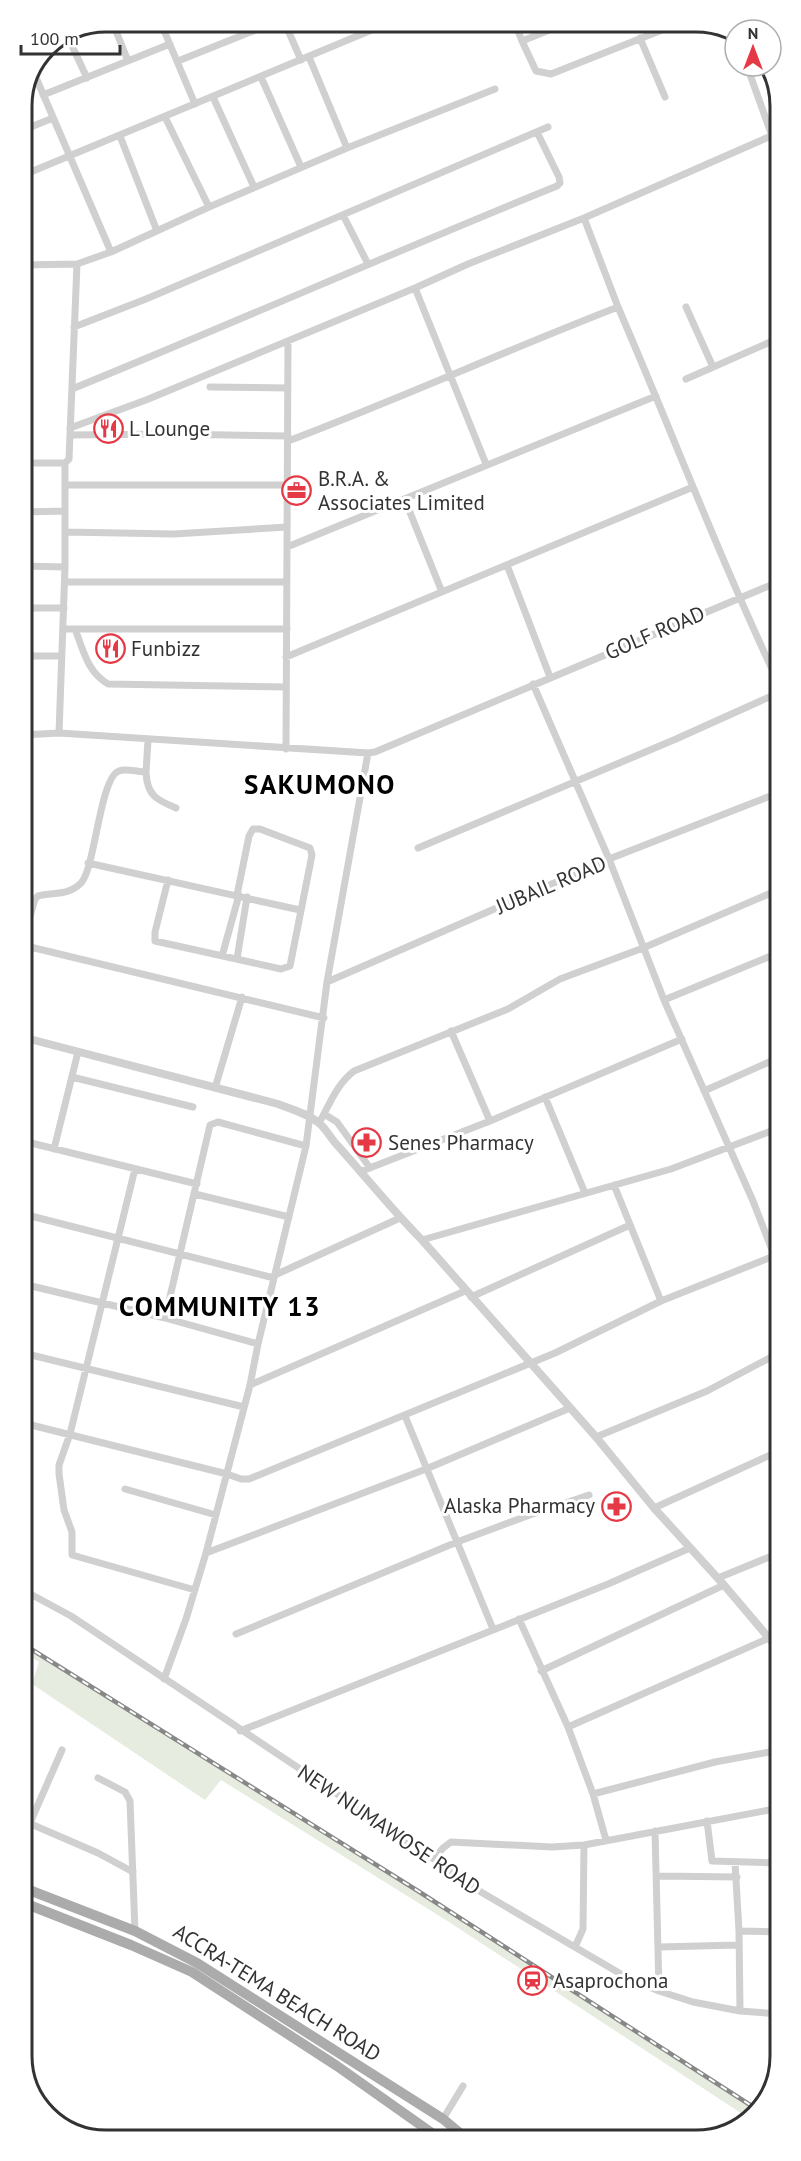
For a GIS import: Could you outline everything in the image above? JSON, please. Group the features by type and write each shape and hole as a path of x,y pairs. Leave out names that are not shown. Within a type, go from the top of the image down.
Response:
{"main road":[{"name":"ACCRA-TEMA BEACH ROAD","path":"32,1891 135,1931 197,1963 443,2119 456,2130"},
{"name":"ACCRA-TEMA BEACH ROAD","path":"32,1906 192,1972 337,2066 428,2130"},
{"path":"439,2130 443,2119"}],"street":[{"path":"116,32 128,61"},
{"path":"165,32 195,104"},
{"path":"178,61 250,32"},
{"path":"289,32 301,60"},
{"path":"32,172 368,32"},
{"path":"518,32 536,71 551,74 656,32"},
{"path":"522,41 544,32"},
{"path":"640,38 665,97"},
{"path":"70,41 87,78"},
{"path":"44,95 170,44"},
{"path":"309,57 347,147"},
{"path":"261,77 301,167"},
{"path":"752,78 770,126"},
{"path":"37,79 111,252"},
{"path":"32,265 77,264 111,252 347,147 495,89"},
{"path":"213,97 254,187"},
{"path":"165,117 208,207"},
{"path":"32,127 53,118"},
{"path":"74,327 548,128"},
{"path":"72,389 557,186 560,183 559,177 537,132"},
{"path":"120,136 157,231"},
{"path":"70,432 468,264 584,218 770,138"},
{"path":"343,215 368,264"},
{"path":"584,218 618,307 739,599 770,665"},
{"path":"59,733 65,582 65,463 69,459 77,264"},
{"path":"415,288 486,465"},
{"path":"70,432 288,438 374,408 537,338 618,307"},
{"path":"686,307 713,368"},
{"path":"286,749 288,341"},
{"path":"686,379 770,342"},
{"path":"210,387 288,388"},
{"path":"287,547 656,396"},
{"path":"32,463 65,463"},
{"path":"66,485 288,485"},
{"path":"286,657 693,487"},
{"path":"405,500 442,592"},
{"path":"32,512 64,512"},
{"path":"65,532 174,534 287,527"},
{"path":"507,565 550,677"},
{"path":"32,566 65,567"},
{"path":"65,582 287,582"},
{"name":"GOLF ROAD","path":"368,753 390,746 770,585"},
{"path":"32,608 64,608"},
{"path":"75,628 88,664 100,680 108,684 286,687"},
{"path":"63,629 287,629"},
{"path":"32,656 62,656"},
{"path":"533,684 609,860 664,1000 770,1241"},
{"path":"418,848 576,782 770,697"},
{"path":"32,734 59,733 368,753 327,982 306,1146 250,1385 206,1553 164,1679"},
{"path":"148,740 146,784 151,794 158,800 176,808"},
{"path":"32,909 35,899 42,895 69,892 84,879 112,775 121,770 146,772"},
{"name":"JUBAIL ROAD","path":"327,982 609,860 770,796"},
{"path":"168,880 155,932 155,941 281,969 290,966 312,855 310,848 260,829 251,831 241,896 237,959"},
{"path":"88,862 300,910"},
{"path":"319,1123 336,1090 354,1071 507,1009 560,979 644,948 770,893"},
{"path":"222,956 241,896"},
{"path":"32,946 324,1018"},
{"path":"664,1000 770,956"},
{"path":"215,1088 242,997"},
{"path":"451,1031 490,1121"},
{"path":"366,1169 490,1121 682,1039"},
{"path":"32,1040 278,1104 319,1123 366,1169"},
{"path":"54,1149 78,1052"},
{"path":"704,1091 770,1062"},
{"path":"72,1077 193,1107"},
{"path":"545,1097 585,1193"},
{"path":"324,1114 337,1122 400,1218 596,1437 654,1508 769,1638 568,1727"},
{"path":"165,1318 208,1131 214,1122 306,1146"},
{"path":"422,1240 671,1169 770,1132"},
{"path":"32,1143 197,1184"},
{"path":"135,1169 70,1434 59,1465 64,1510 72,1532 72,1555 195,1590"},
{"path":"614,1185 661,1301"},
{"path":"195,1194 289,1218"},
{"path":"32,1216 274,1276 400,1218"},
{"path":"250,1385 630,1225"},
{"path":"32,1425 241,1479 256,1478 530,1364 661,1301 770,1257"},
{"path":"32,1286 165,1318 258,1344"},
{"path":"32,1355 244,1407"},
{"path":"596,1437 707,1390 770,1358"},
{"path":"206,1553 426,1468 570,1408"},
{"path":"405,1416 493,1629"},
{"path":"654,1508 770,1455"},
{"path":"125,1489 216,1515"},
{"path":"236,1634 457,1542 589,1495"},
{"path":"240,1731 690,1548"},
{"path":"541,1671 770,1558"},
{"name":"NEW NUMAWOSE ROAD","path":"32,1595 71,1616 481,1892 626,1977 693,2002 740,2011 770,2013"},
{"path":"519,1619 568,1727 593,1794 606,1840"},
{"path":"32,1812 62,1750"},
{"path":"593,1794 715,1762 770,1752"},
{"path":"98,1778 129,1796 135,1931"},
{"path":"434,1859 451,1842 552,1847 584,1845 770,1810"},
{"path":"707,1821 712,1861 711,1876"},
{"path":"32,1824 98,1853 133,1872"},
{"path":"656,1831 659,1991"},
{"path":"575,1947 583,1929 584,1845"},
{"path":"712,1861 770,1863"},
{"path":"735,1863 740,2011"},
{"path":"657,1876 737,1877"},
{"path":"739,1931 770,1932"},
{"path":"659,1947 738,1945"},
{"path":"443,2119 463,2086"}],"shaded area":[{"path":"32,1647 199,1756 391,1873 750,2105 741,2113 449,1922 221,1780 205,1800 32,1684 39,1662 32,1658"}],"railway":[{"path":"32,1650 418,1891 750,2105"}],"place":[{"name":"L Lounge","path":"108,429"},
{"name":"B.R.A. & Associates Limited","path":"297,491"},
{"name":"Funbizz","path":"110,649"},
{"name":"Senes Pharmacy","path":"367,1143"},
{"name":"Alaska Pharmacy","path":"616,1506"},
{"name":"Asaprochona","path":"532,1981"}],"district":[{"name":"SAKUMONO","path":"320,785"},
{"name":"COMMUNITY 13","path":"220,1307"}]}
